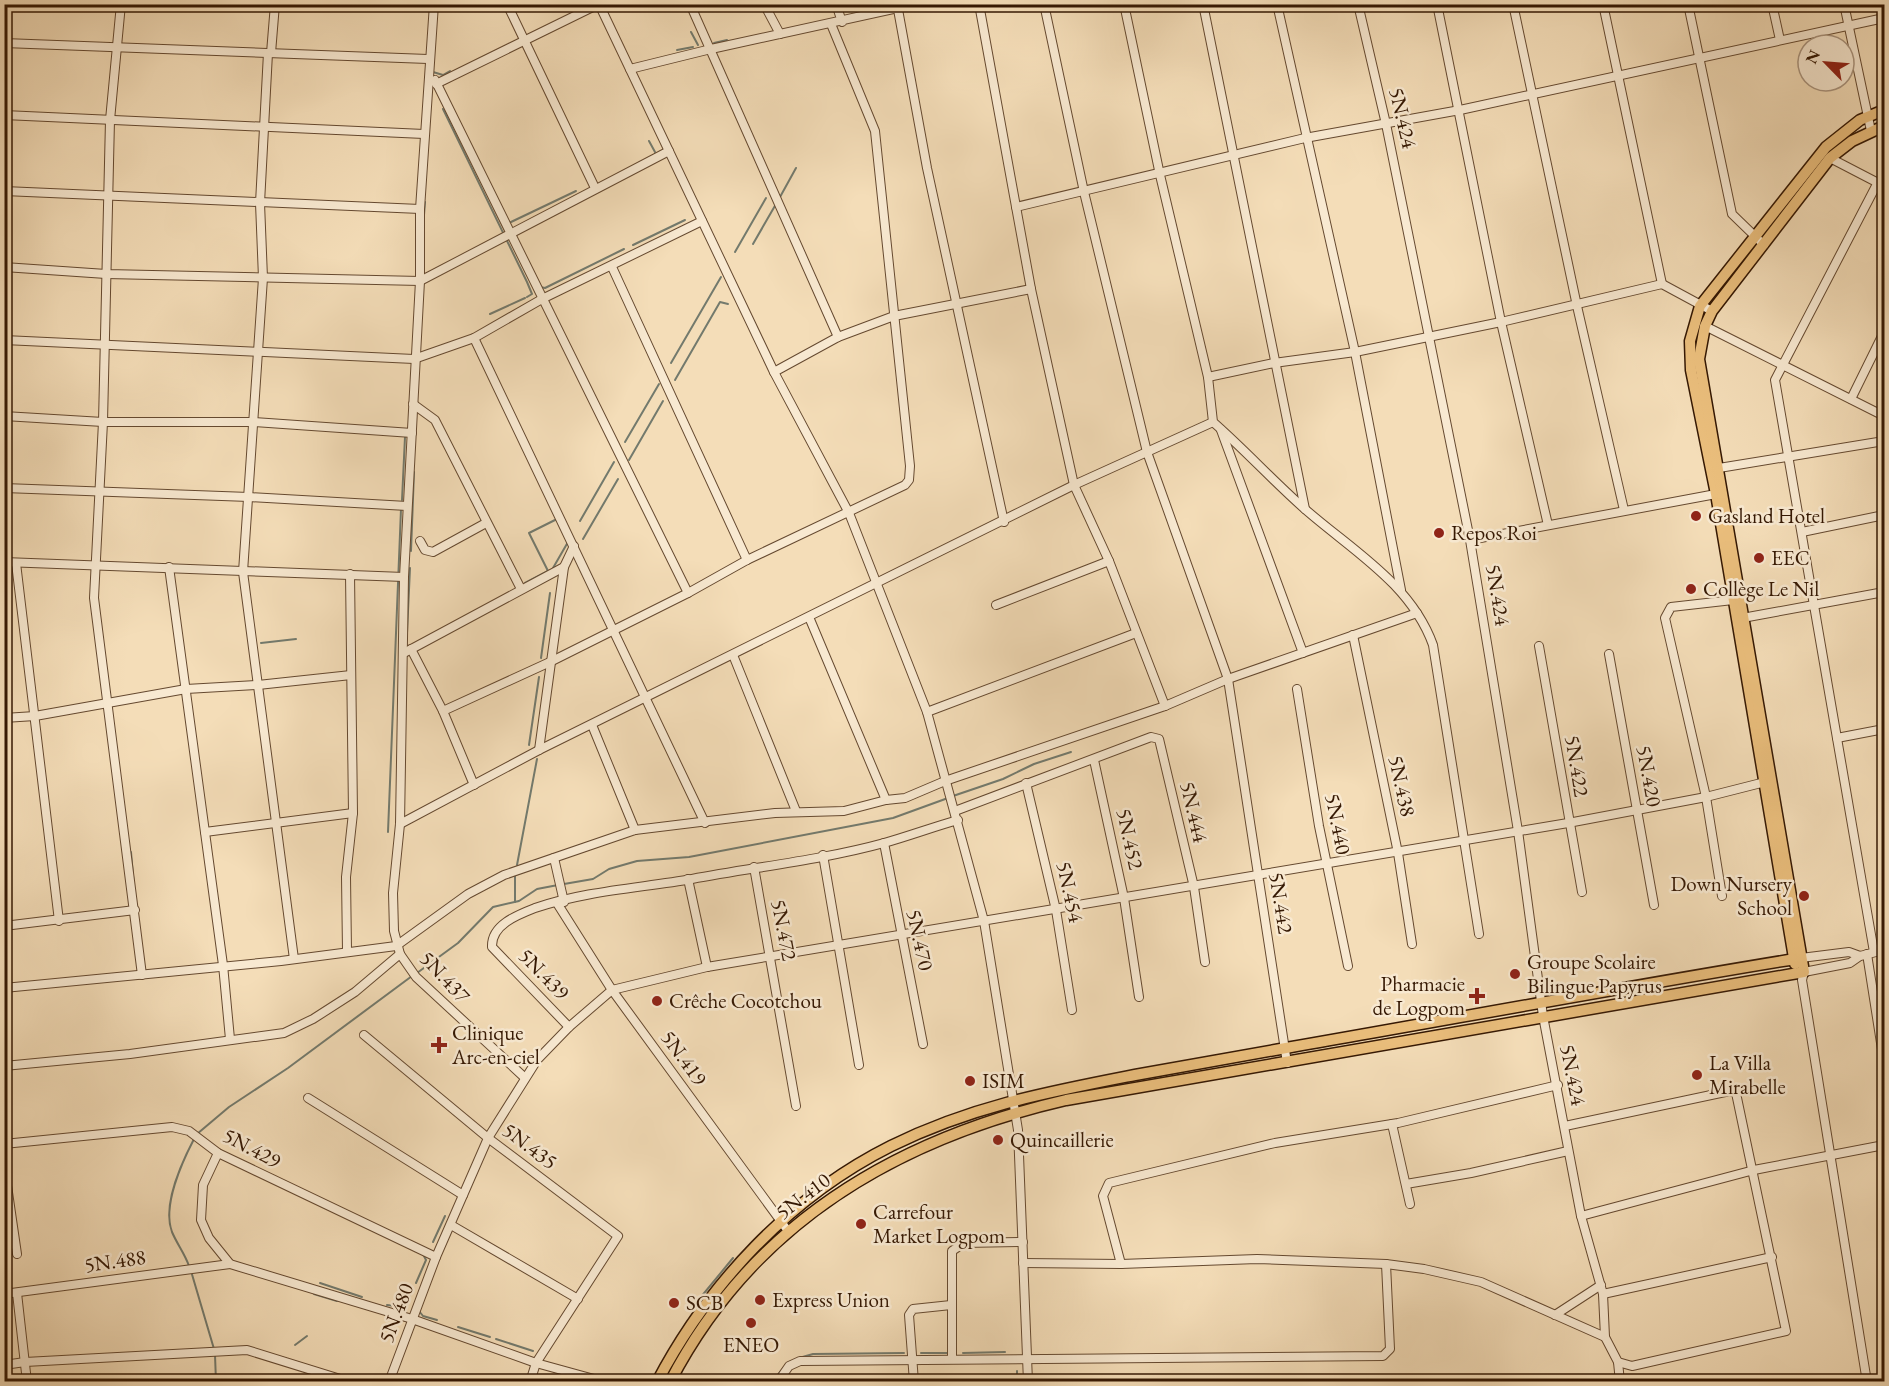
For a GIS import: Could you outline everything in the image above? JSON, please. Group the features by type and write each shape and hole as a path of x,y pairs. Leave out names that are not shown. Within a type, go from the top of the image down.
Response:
{"main road":[{"path":"1741,618 1733,600 1716,494 1690,370 1690,341 1700,306 1826,147 1868,115 1884,110"},
{"path":"1801,975 1741,618 1719,468 1699,359 1705,326 1712,311 1830,158 1852,141 1884,126"},
{"path":"657,1382 680,1338 704,1306 781,1221 837,1179 891,1146 935,1126 1012,1099 1285,1048 1798,959"},
{"name":"5N.410","path":"670,1382 720,1304 788,1231 845,1189 899,1157 932,1141 1015,1112 1097,1095 1543,1016 1801,975"},
{"path":"1095,1083 1097,1095"}],"street":[{"path":"121,4 110,120 103,344 103,422 94,598 142,975"},
{"path":"275,4 263,128 260,203 263,278 243,572 294,959"},
{"path":"398,950 393,912 400,824 407,651 404,577 420,280 420,209 428,62 434,4"},
{"path":"507,4 595,188"},
{"path":"436,84 599,4 774,372 849,513 875,585 927,712 984,921 1015,1112 1028,1382"},
{"path":"690,4 838,337"},
{"path":"764,4 780,34"},
{"path":"836,4 842,21"},
{"path":"630,69 711,49 831,24 898,6 916,4"},
{"path":"979,4 1031,289 1074,485 1109,561 1165,706"},
{"name":"5N.442","path":"1044,4 1084,192 1147,452 1228,679 1287,1063"},
{"path":"1124,4 1160,175 1208,377 1213,422 1305,509 1401,590 1417,613 1432,645 1479,933"},
{"path":"1203,4 1305,509"},
{"path":"1277,4 1305,138 1355,352 1401,590"},
{"name":"5N.424","path":"1358,4 1386,123 1470,540 1518,831 1543,1016 1558,1085 1581,1216 1602,1289 1605,1337"},
{"path":"1437,4 1501,322 1548,525"},
{"path":"1513,4 1576,306 1624,510"},
{"path":"1603,4 1662,284"},
{"path":"1688,4 1732,214 1764,245"},
{"path":"1772,4 1780,40"},
{"path":"1844,4 1872,130"},
{"path":"898,6 927,168 1004,522"},
{"path":"1016,207 1160,175 1305,138 1460,110 1884,18"},
{"path":"443,711 550,663 688,593 747,560 905,485 910,473 875,131 831,24"},
{"path":"4,43 269,53 428,62"},
{"path":"428,62 436,84 511,231 542,300 688,593"},
{"path":"4,115 424,134"},
{"path":"4,267 106,274 420,280 669,151"},
{"path":"1830,158 1881,184 1775,380 1837,738 1867,954 1881,1024 1884,1062"},
{"path":"4,191 420,209"},
{"path":"4,340 414,359 474,338 542,300 702,221"},
{"path":"612,267 747,560"},
{"path":"1208,377 1274,363 1355,352 1576,306 1662,284 1712,311"},
{"path":"774,372 838,337 894,316 1031,289"},
{"path":"1705,326 1884,416"},
{"path":"1851,399 1884,332"},
{"path":"474,338 705,823"},
{"path":"413,404 430,413 435,420 520,589"},
{"path":"4,416 103,422 254,423 412,434"},
{"path":"400,824 539,750 1004,522 1074,485 1213,422"},
{"path":"1220,428 1303,652"},
{"path":"1719,468 1884,441"},
{"path":"4,488 98,490 407,506"},
{"path":"1470,540 1716,494"},
{"path":"1802,532 1884,515"},
{"path":"420,541 425,550 433,552 486,523"},
{"path":"539,750 564,567 574,546"},
{"path":"996,605 1109,561"},
{"path":"4,562 404,577"},
{"path":"16,562 59,921"},
{"path":"169,567 223,966 230,1039"},
{"path":"407,651 564,567"},
{"path":"348,951 346,877 353,813 350,574"},
{"path":"1741,618 1884,592"},
{"path":"1722,896 1706,797 1665,618 1671,607 1733,600"},
{"path":"4,1066 130,1054 284,1033 313,1019 355,992 398,950 468,894 504,875 635,830 796,811 810,814 844,811 886,800 905,798 1165,706 1228,679 1417,613"},
{"path":"809,617 886,800"},
{"path":"927,712 1136,633"},
{"name":"5N.438","path":"1353,635 1398,853 1412,944"},
{"name":"5N.422","path":"1539,646 1581,892"},
{"path":"407,651 443,711 474,785"},
{"name":"5N.420","path":"1609,654 1654,905"},
{"path":"733,655 796,811"},
{"path":"4,718 35,716 186,689 258,685 351,675"},
{"name":"5N.440","path":"1297,689 1348,966"},
{"path":"592,725 635,830"},
{"path":"1837,738 1884,729"},
{"name":"5N.444","path":"1094,760 1150,737 1159,739 1194,887 1205,962"},
{"path":"554,858 561,884 560,902 634,886 688,879 823,855 884,843 956,816 1026,783 1094,760"},
{"name":"5N.452","path":"1094,760 1124,898 1139,998"},
{"path":"612,990 707,968 902,937 1258,874 1398,853 1465,839 1568,823 1706,797 1769,781"},
{"name":"5N.454","path":"1026,783 1056,910 1072,1010"},
{"path":"205,832 353,813"},
{"name":"5N.470","path":"884,843 923,1044"},
{"path":"823,855 859,1065"},
{"name":"5N.472","path":"754,867 796,1106"},
{"path":"688,879 707,968"},
{"name":"5N.439","path":"560,902 534,909 497,927 491,937 492,947 569,1027"},
{"name":"5N.419","path":"560,902 612,990 788,1231"},
{"path":"4,926 135,910"},
{"path":"4,988 294,959 348,951 398,950"},
{"name":"5N.437","path":"398,950 433,995 524,1077"},
{"path":"1867,1382 1801,975 1850,963 1867,954 1884,950"},
{"path":"1798,959 1849,952 1867,954"},
{"name":"5N.480","path":"390,1382 411,1319 488,1138 524,1077 569,1027 612,990"},
{"name":"5N.435","path":"364,1035 488,1138 618,1236 536,1363 530,1382"},
{"path":"1121,1264 1103,1196 1109,1183 1275,1143 1392,1124 1558,1085"},
{"path":"1564,1126 1730,1091 1739,1098 1787,1326 1783,1333 1632,1366 1618,1362"},
{"path":"308,1098 463,1195"},
{"path":"1392,1124 1410,1204"},
{"name":"5N.429","path":"4,1144 172,1127 189,1131 218,1154 436,1257"},
{"path":"1581,1216 1754,1170 1884,1145"},
{"path":"1407,1184 1568,1151"},
{"path":"218,1154 203,1185 201,1220 209,1238 230,1264 411,1319 536,1363 605,1382"},
{"path":"4,1165 17,1254"},
{"path":"451,1225 578,1299"},
{"path":"952,1359 951,1257 956,1246 964,1243 1023,1242"},
{"path":"1556,1315 1602,1289 1772,1257"},
{"path":"1023,1263 1121,1264 1257,1259 1386,1264 1453,1274 1481,1282 1605,1337 1618,1362 1620,1382"},
{"name":"5N.488","path":"4,1294 230,1264"},
{"path":"778,1382 789,1366 800,1361 1383,1356 1390,1349 1386,1264"},
{"path":"17,1293 27,1382"},
{"path":"914,1382 909,1315 911,1311 951,1305"},
{"path":"4,1365 247,1350 350,1382"}],"waterway":[{"path":"574,9 582,6"},
{"path":"879,7 886,6"},
{"path":"691,32 698,45"},
{"path":"714,43 727,40"},
{"path":"677,50 693,47"},
{"path":"433,72 443,75 450,71"},
{"path":"443,109 527,282 532,294 527,297"},
{"path":"649,141 655,152"},
{"path":"780,197 796,168"},
{"path":"511,222 576,191"},
{"path":"735,252 766,198"},
{"path":"424,215 425,202"},
{"path":"753,244 776,204"},
{"path":"633,245 685,220"},
{"path":"540,287 545,288 624,249"},
{"path":"671,363 721,277"},
{"path":"490,314 525,298"},
{"path":"675,380 720,302 728,304"},
{"path":"625,442 659,384"},
{"path":"629,460 663,401"},
{"path":"402,500 405,437"},
{"path":"580,521 614,462"},
{"path":"411,551 414,472"},
{"path":"583,539 618,479"},
{"path":"388,832 401,509"},
{"path":"525,583 548,571 529,533 557,519"},
{"path":"553,568 568,542"},
{"path":"407,633 410,568"},
{"path":"541,658 550,593"},
{"path":"261,643 296,639"},
{"path":"529,745 539,677"},
{"path":"953,796 1071,752"},
{"path":"517,865 537,759"},
{"path":"564,884 593,879 609,869 637,861 689,857 893,818 948,798"},
{"path":"131,852 134,887"},
{"path":"515,876 515,902"},
{"path":"417,973 458,943 493,907 519,901 537,889 558,885"},
{"path":"197,1134 229,1107 288,1068 412,976"},
{"path":"189,1266 172,1232 170,1210 171,1197 179,1172 194,1139"},
{"path":"433,1242 445,1216"},
{"path":"416,1283 426,1260 424,1256"},
{"path":"696,1303 733,1258"},
{"path":"191,1271 214,1349"},
{"path":"320,1283 362,1297"},
{"path":"387,1305 404,1307 412,1290"},
{"path":"314,1294 337,1301"},
{"path":"419,1311 423,1316 437,1320"},
{"path":"458,1327 490,1337"},
{"path":"295,1345 307,1336"},
{"path":"496,1339 533,1351"},
{"path":"963,1353 1005,1352"},
{"path":"799,1358 813,1354 904,1353"},
{"path":"921,1353 949,1353"},
{"path":"215,1355 216,1382"},
{"path":"772,1382 784,1367"},
{"path":"1017,1371 1017,1382"},
{"path":"357,1377 371,1382"},
{"path":"379,1382 382,1377"}],"place":[{"name":"Gasland Hotel","path":"1696,516"},
{"name":"Repos Roi","path":"1439,533"},
{"name":"EEC","path":"1759,558"},
{"name":"Collège Le Nil","path":"1691,589"},
{"name":"Down Nursery School","path":"1804,896"},
{"name":"Groupe Scolaire Bilingue Papyrus","path":"1515,974"},
{"name":"Pharmacie de Logpom","path":"1477,996"},
{"name":"Crêche Cocotchou","path":"657,1001"},
{"name":"Clinique Arc-en-ciel","path":"439,1045"},
{"name":"La Villa Mirabelle","path":"1697,1075"},
{"name":"ISIM","path":"970,1081"},
{"name":"Quincaillerie","path":"998,1140"},
{"name":"Carrefour Market Logpom","path":"861,1224"},
{"name":"Express Union","path":"760,1300"},
{"name":"SCB","path":"674,1303"},
{"name":"ENEO","path":"751,1323"}]}
